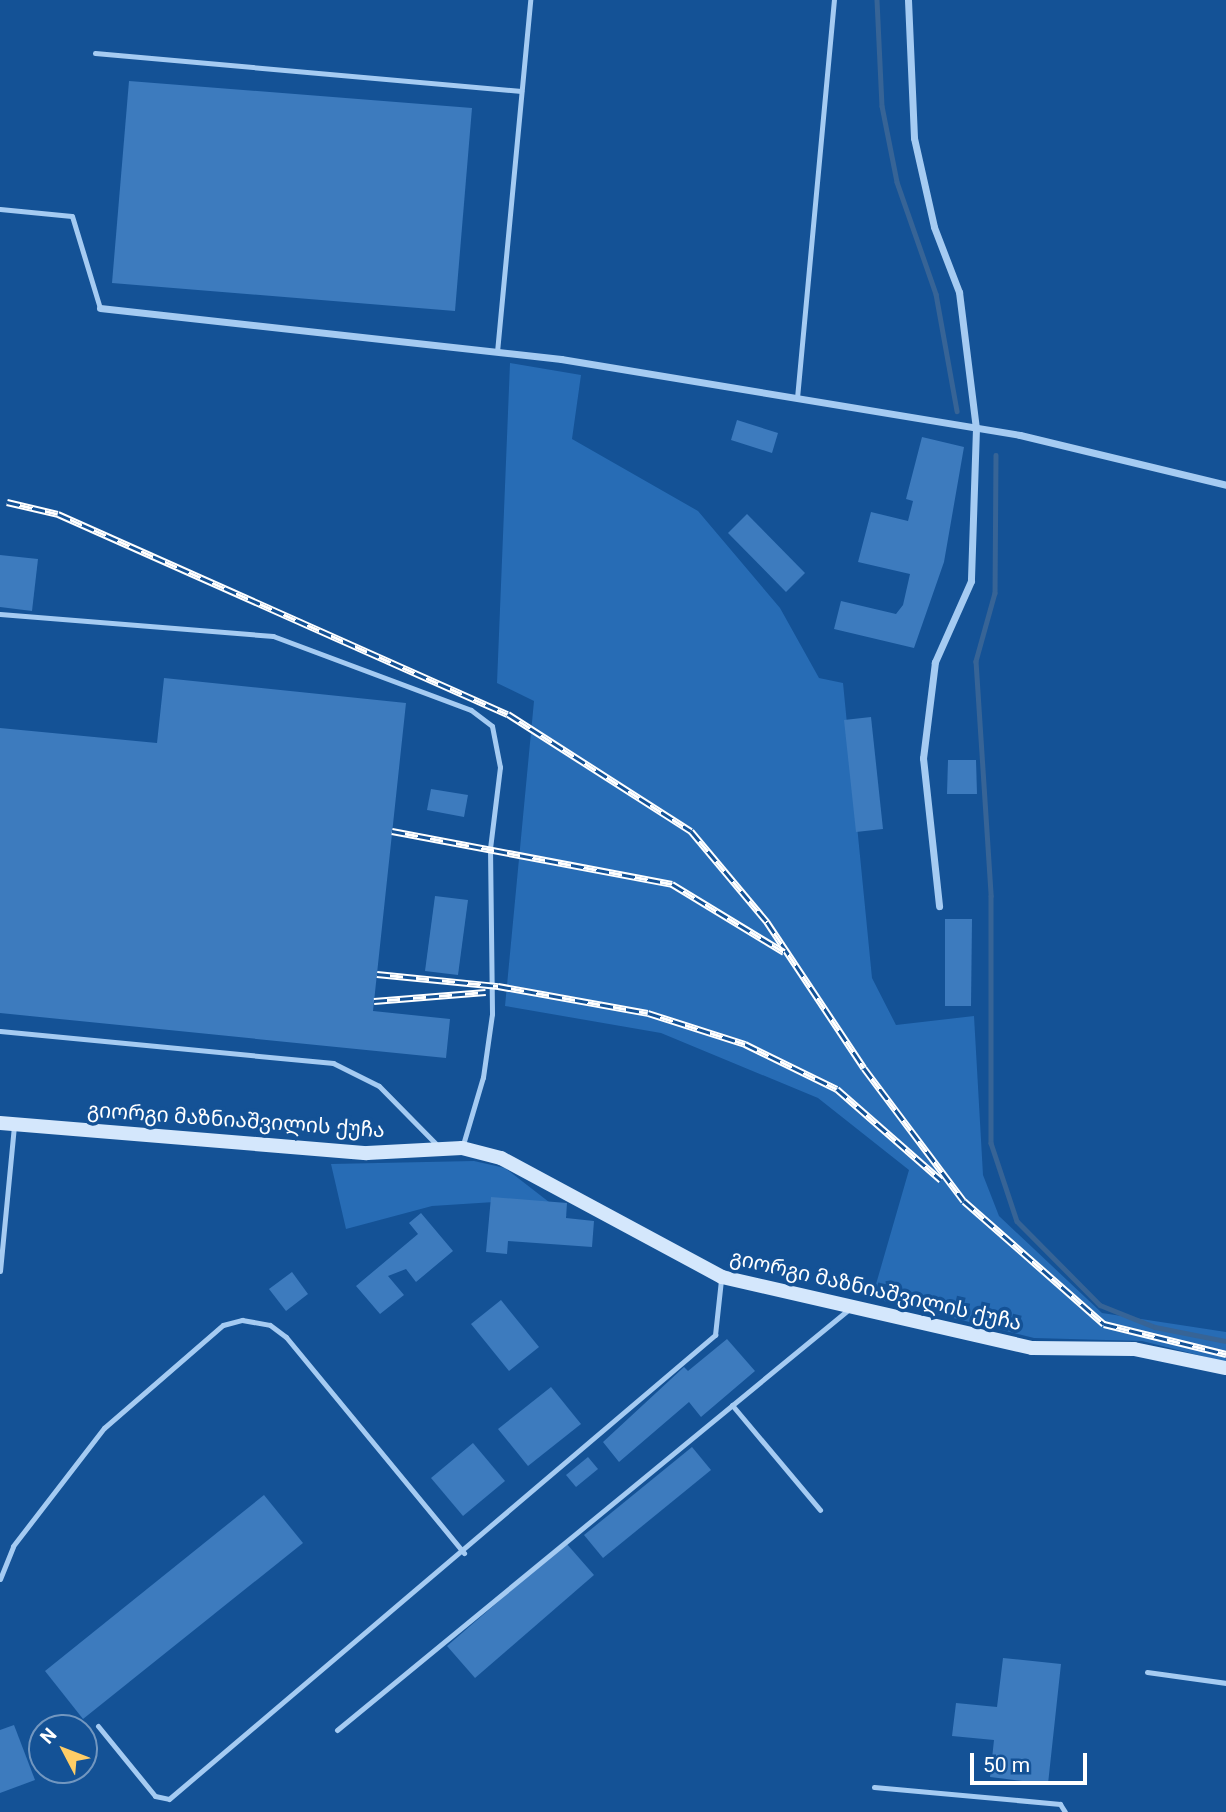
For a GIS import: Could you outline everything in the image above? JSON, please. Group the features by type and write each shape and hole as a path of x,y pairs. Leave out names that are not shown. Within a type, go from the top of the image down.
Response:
{"street":[{"path":"908,0 914,138 934,227 959,292 976,428 971,581 935,662 923,758 939,906"},
{"path":"100,308 497,352 797,398 976,428 1226,485"},
{"name":"გიორგი მაზნიაშვილის ქუჩა","path":"7,1124 367,1153 462,1148 501,1158 722,1277 1032,1348 1134,1349 1226,1368"}],"lane":[{"path":"497,352 530,0"},
{"path":"797,398 834,0"},
{"path":"95,53 521,91"},
{"path":"0,209 72,216 100,308"},
{"path":"0,614 273,636 471,710 492,726 500,767 490,848 492,1014 484,1077 462,1148"},
{"path":"0,1031 333,1063 379,1086 441,1149"},
{"path":"0,1271 7,1124"},
{"path":"98,1726 155,1796 169,1799 464,1553 715,1335 722,1277"},
{"path":"337,1730 852,1307"},
{"path":"0,1579 13,1546 104,1428 223,1325 242,1320 270,1325 286,1337 464,1553"},
{"path":"732,1405 820,1510"},
{"path":"1147,1672 1226,1683"},
{"path":"874,1787 1060,1804 1065,1812"}],"shaded area":[{"path":"510,363 581,375 572,439 698,511 780,608 819,678 843,683 872,978 896,1025 974,1016 983,1175 999,1216 1102,1313 1226,1332 1226,1362 1142,1341 1034,1338 872,1298 909,1170 818,1098 661,1033 505,1006 534,701 497,683"},
{"path":"474,1161 505,1168 567,1216 525,1200 432,1206 346,1229 331,1164"}],"building":[{"path":"129,81 472,108 455,311 112,283"},
{"path":"737,420 778,433 772,453 731,440"},
{"path":"922,437 964,447 944,562 914,648 834,629 841,601 896,614 903,605 910,574 858,562 871,512 908,521 913,501 906,499"},
{"path":"747,514 805,573 786,592 728,533"},
{"path":"0,555 38,559 32,611 0,607"},
{"path":"164,678 406,703 373,1011 450,1019 446,1058 0,1013 0,728 157,743"},
{"path":"871,717 883,829 856,832 844,720"},
{"path":"948,760 976,760 977,794 947,794"},
{"path":"431,789 468,795 464,817 427,810"},
{"path":"435,896 468,900 458,975 425,971"},
{"path":"945,919 972,919 971,1006 945,1006"},
{"path":"491,1197 567,1203 566,1218 594,1221 592,1247 508,1241 507,1254 486,1252"},
{"path":"421,1213 453,1251 416,1282 406,1269 388,1276 404,1295 380,1314 356,1286 418,1234 409,1223"},
{"path":"292,1272 308,1294 286,1311 269,1289"},
{"path":"501,1300 539,1347 509,1371 471,1324"},
{"path":"727,1339 755,1371 701,1417 689,1402 619,1462 603,1442 684,1367 688,1371"},
{"path":"551,1387 581,1424 528,1466 498,1429"},
{"path":"473,1443 505,1481 463,1516 431,1478"},
{"path":"692,1447 711,1470 603,1558 584,1535"},
{"path":"588,1457 598,1469 576,1487 566,1475"},
{"path":"264,1495 303,1543 89,1714 79,1714 45,1671"},
{"path":"566,1543 594,1575 475,1678 447,1646"},
{"path":"1003,1658 1061,1664 1048,1784 990,1777 994,1740 952,1736 956,1703 997,1707"},
{"path":"14,1725 28,1762 28,1783 0,1793 0,1730"}],"waterway":[{"path":"877,0 882,106 897,182 936,294 957,411"},
{"path":"996,455 995,593 976,661 991,896 991,1143 1017,1221 1100,1305 1155,1327 1226,1341"}],"railway":[{"path":"7,502 58,514 508,714 691,831 767,922 864,1068 964,1201 1104,1324 1226,1354"},
{"path":"392,831 672,884 784,952"},
{"path":"377,974 498,986 648,1013 745,1044 837,1089 941,1180"},
{"path":"374,1001 486,992"}]}
